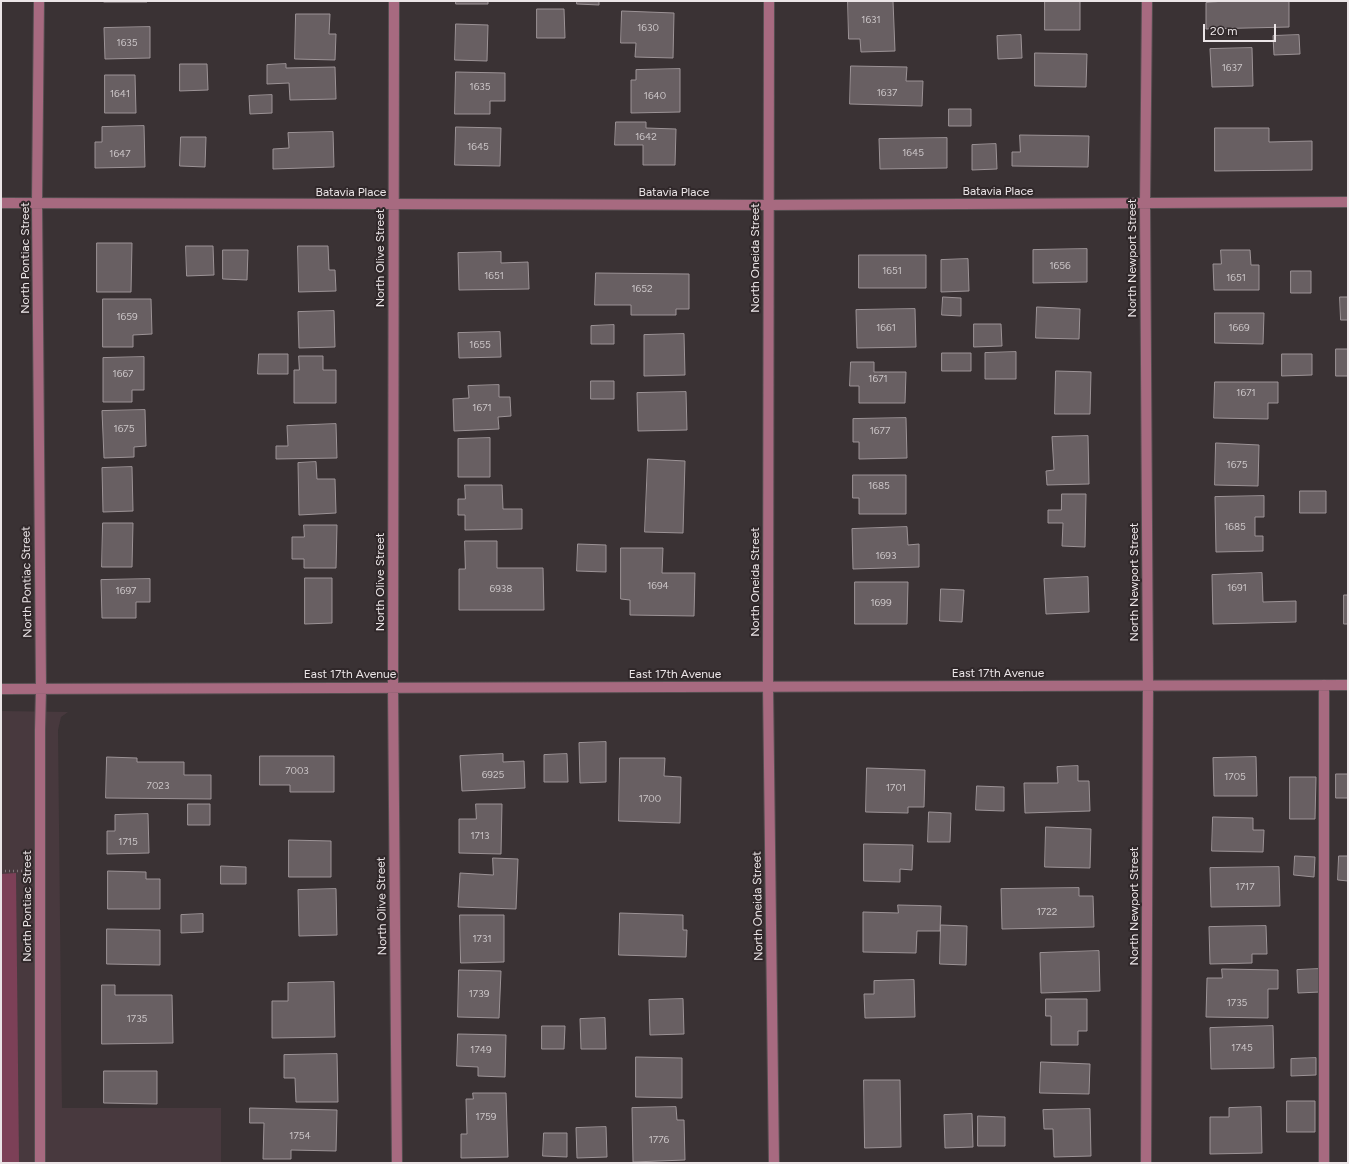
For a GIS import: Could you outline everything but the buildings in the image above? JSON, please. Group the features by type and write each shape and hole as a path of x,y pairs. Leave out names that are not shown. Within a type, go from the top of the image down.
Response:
{"street":[{"name":"North Pontiac Street","path":"39,1 37,202 41,688 40,1163"},
{"name":"North Olive Street","path":"394,1 393,687 397,1163"},
{"name":"North Oneida Street","path":"769,1 768,687 774,1163"},
{"name":"North Newport Street","path":"1146,1163 1148,686 1145,203 1147,1"},
{"name":"Batavia Place","path":"1,203 768,205 1348,202"},
{"path":"1324,685 1324,1163"},
{"name":"East 17th Avenue","path":"1,688 1348,685"}],"path":[{"path":"1,871 23,871"}],"shaded area":[{"path":"1,711 68,712 61,717 58,730 62,1108 221,1108 221,1163 1,1163"},
{"path":"16,873 19,1163 1,1163 1,874"}]}
